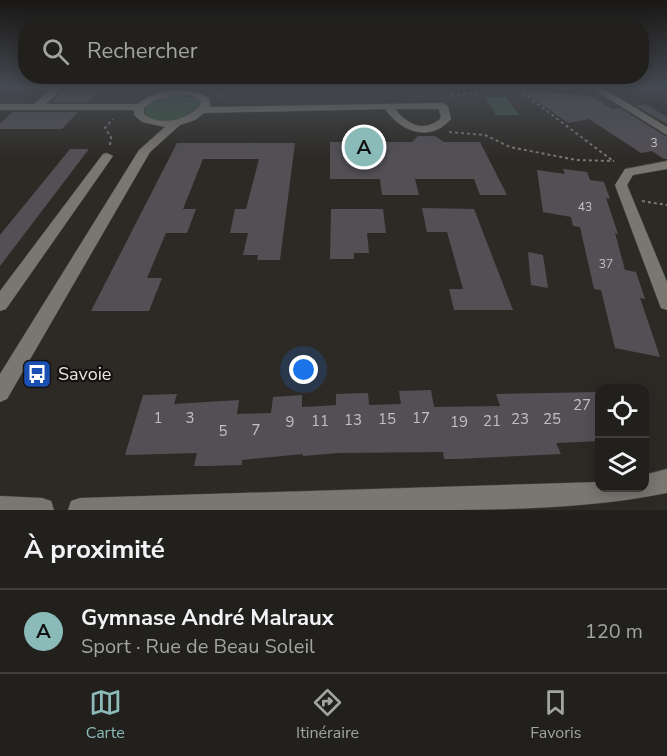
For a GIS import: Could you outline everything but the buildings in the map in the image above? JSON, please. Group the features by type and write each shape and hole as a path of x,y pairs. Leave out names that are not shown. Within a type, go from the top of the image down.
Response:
{"street":[{"path":"139,111 139,115 149,122 177,122 194,117 199,111"},
{"path":"391,111 396,120 409,128 425,130 441,125 446,119 444,111"},
{"path":"634,111 667,132"},
{"path":"146,150 149,122"},
{"path":"0,392 146,150 177,122"},
{"path":"0,304 107,156"},
{"path":"667,165 629,172 621,185 667,303"},
{"path":"651,262 667,265"},
{"path":"649,486 667,481"},
{"path":"80,510 243,508 592,495 612,492"},
{"path":"0,508 42,510"}],"path":[{"path":"548,111 629,172"},
{"path":"107,156 112,141 105,128 118,114"},
{"path":"441,125 451,134 485,135 510,147 536,153 576,160 614,161"},
{"path":"626,198 667,205"}],"green space":[{"path":"145,111 193,111 180,118 165,121 151,118"},
{"path":"493,111 516,111 519,115 496,115"}],"place":[{"name":"Gymnase André Malraux","path":"364,147"},
{"name":"Savoie","path":"37,374"}]}
